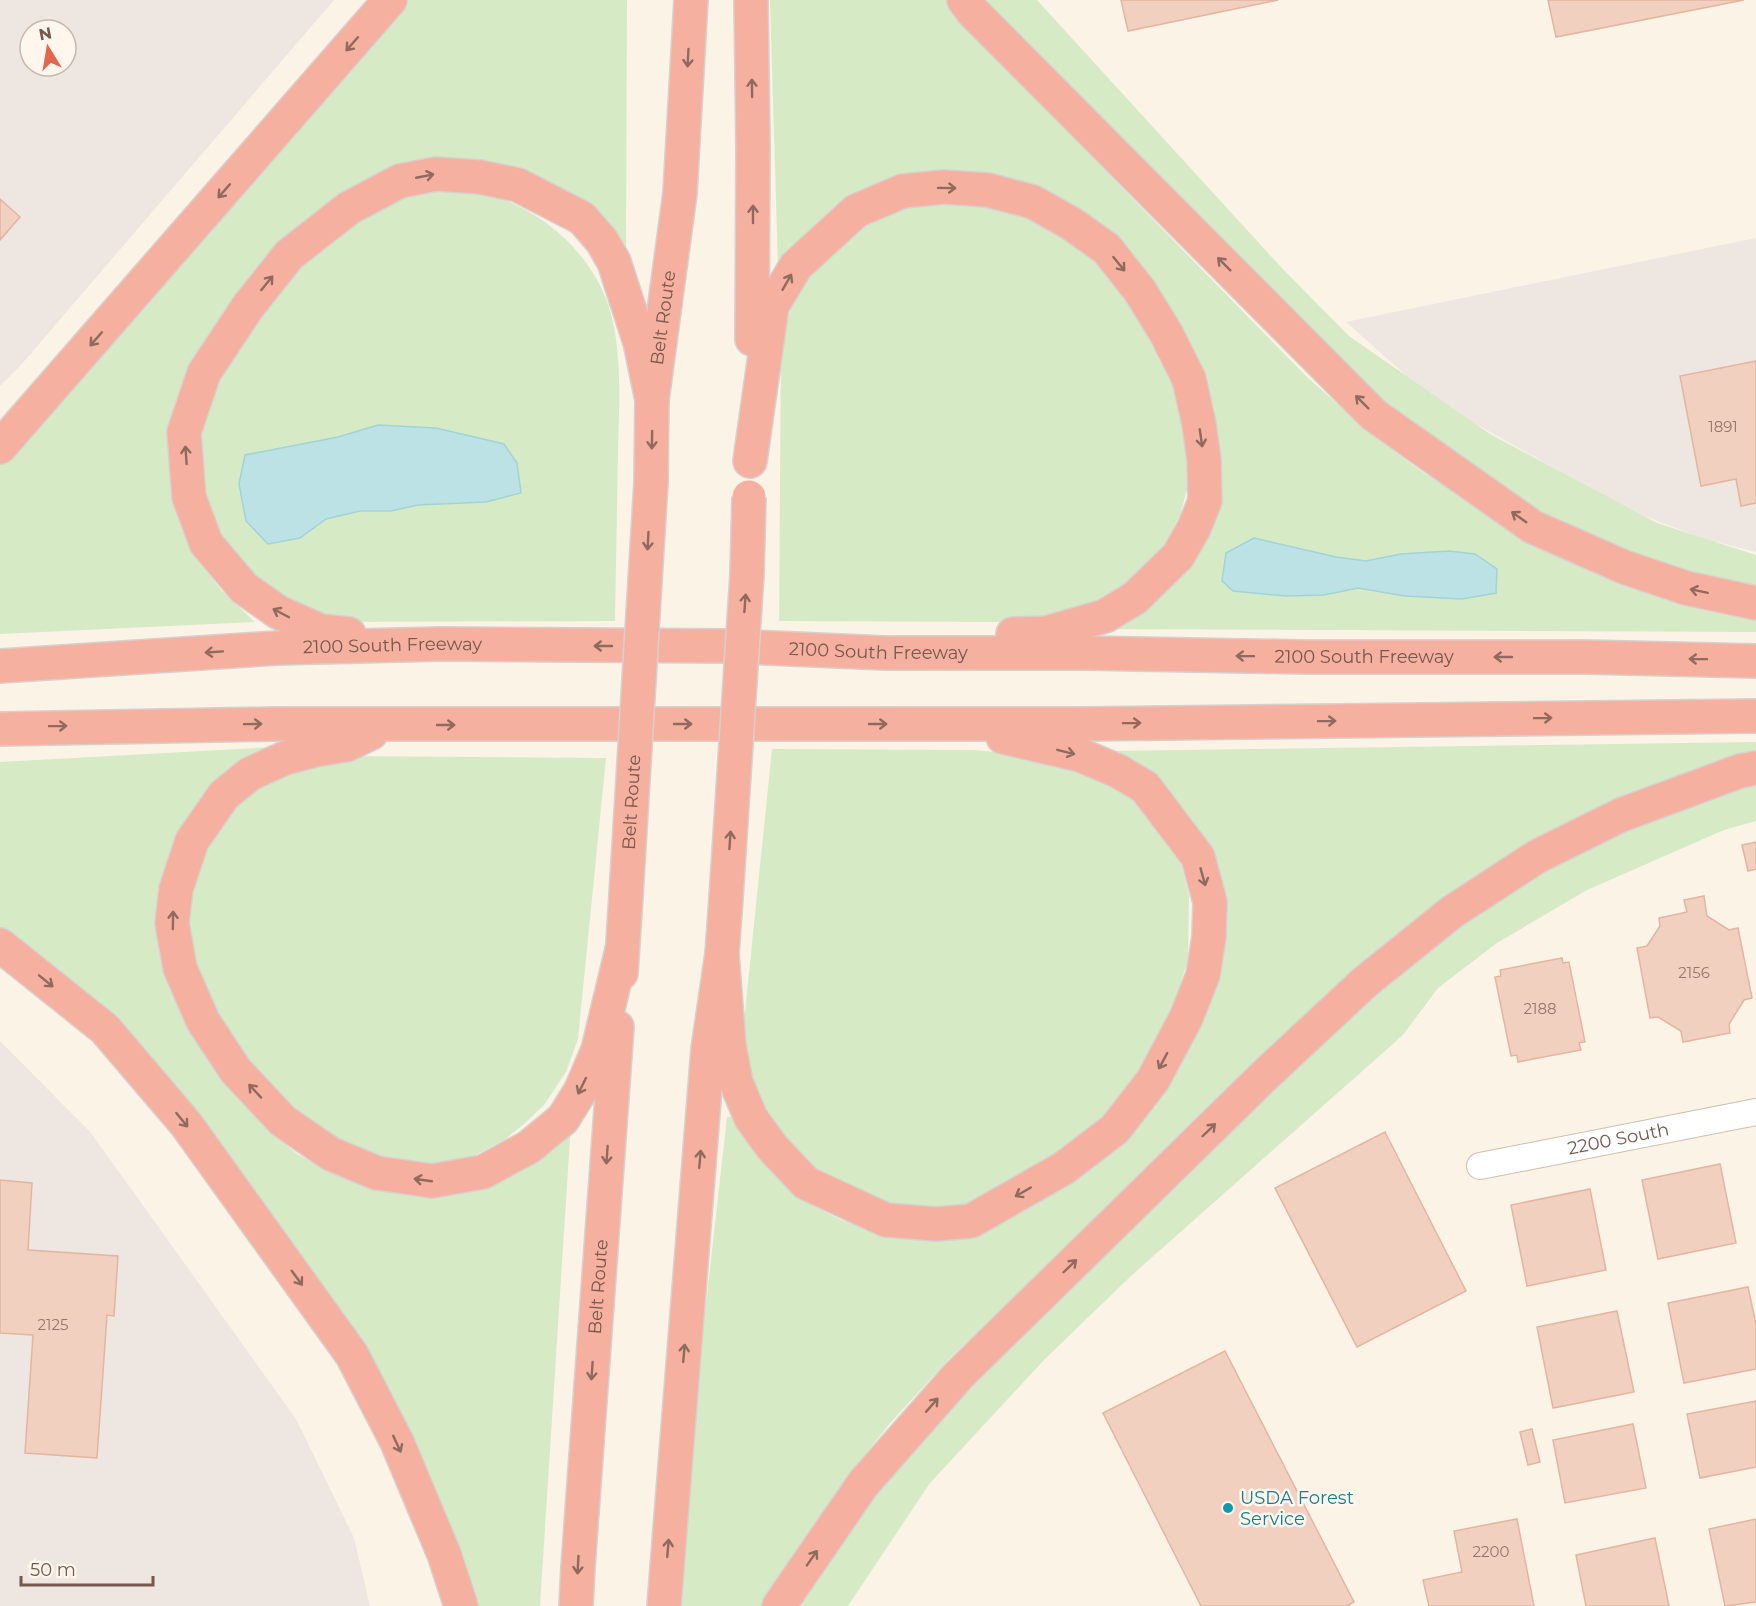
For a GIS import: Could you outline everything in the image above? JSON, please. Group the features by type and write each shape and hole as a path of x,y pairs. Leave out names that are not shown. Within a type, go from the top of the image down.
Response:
{"highway":[{"path":"0,447 390,0"},
{"name":"Belt Route","path":"576,1606 626,895 651,482 652,400 680,193 691,0"},
{"path":"664,1606 708,1048 722,954 747,574 753,263 751,0"},
{"path":"964,0 972,11 1374,415 1533,527 1624,567 1686,588 1756,603"},
{"path":"440,644 321,631 278,612 244,588 206,543 189,497 184,432 204,373 247,308 289,255 349,208 400,181 436,174 480,177 518,185 582,218 602,241 614,262 626,296 640,342 652,400"},
{"path":"725,646 1046,633 1106,616 1135,598 1178,556 1194,528 1204,501 1204,460 1189,379 1166,333 1140,291 1107,249 1072,224 1033,202 988,190 944,187 903,191 856,212 795,266 772,306 750,461"},
{"name":"2100 South Freeway","path":"0,666 277,648 440,644 725,646 885,653 1584,657 1756,661"},
{"path":"0,729 275,724 1083,724 1756,716"},
{"path":"722,954 729,1046 736,1082 752,1118 772,1147 806,1183 886,1220 936,1224 971,1221 1064,1168 1115,1129 1153,1080 1186,1018 1203,975 1209,937 1210,902 1198,857 1145,787 1118,771 1080,755 948,723"},
{"path":"387,725 346,745 285,758 250,774 224,795 192,841 176,889 172,923 180,968 203,1021 236,1071 283,1121 331,1154 377,1173 432,1181 483,1172 529,1147 563,1119 581,1090 598,1050 622,950"},
{"path":"779,1606 863,1484 958,1376 1262,1078 1380,969 1452,912 1538,856 1621,815 1740,771 1756,768"},
{"path":"0,945 112,1037 186,1124 352,1355 396,1442 444,1554 461,1606"}],"street":[{"name":"2200 South","path":"1480,1166 1756,1112"}],"shaded area":[{"path":"0,0 334,0 21,365 0,386"},
{"path":"1756,238 1756,552 1705,539 1634,512 1436,402 1346,322"},
{"path":"0,1041 91,1133 296,1419 354,1538 370,1606 0,1606"}],"green space":[{"path":"393,0 627,0 626,257 475,169 290,234 256,269 198,351 181,388 170,432 173,496 182,530 199,561 222,591 255,622 0,634 0,450"},
{"path":"770,0 946,0 1000,63 1307,377 1377,439 1424,473 1482,509 1756,618 1756,632 1095,629 1152,587 1213,455 1109,243 941,175 778,267"},
{"path":"973,0 1037,0 1279,265 1349,336 1490,434 1657,523 1756,555 1756,588 1686,573 1551,524 1377,411"},
{"path":"414,190 474,191 518,206 557,231 574,248 600,286 609,307 613,325 619,379 615,621 333,622 246,582 211,538 193,415 314,240"},
{"path":"998,199 1085,247 1152,333 1187,415 1189,483 1180,515 1162,549 1137,577 1108,600 1070,615 999,622 779,621 781,343 794,298 809,270 833,244 901,203"},
{"path":"1756,742 1756,756 1547,841 1113,1206 950,1358 891,1422 826,1508 790,1562 767,1606 674,1606 727,1117 739,1117 779,1178 812,1205 839,1219 876,1232 961,1234 1157,1081 1213,890 1108,751"},
{"path":"273,747 166,889 254,1113 274,1135 297,1154 323,1168 406,1187 571,1123 540,1606 477,1606 350,1326 258,1194 185,1095 121,1025 64,975 0,928 0,762"},
{"path":"772,749 974,750 1038,756 1109,779 1144,808 1167,836 1182,867 1189,896 1188,960 1174,1003 1153,1048 1122,1096 1089,1133 1021,1187 939,1216 830,1192 755,1107 742,1041"},
{"path":"339,756 606,758 578,1039 566,1072 544,1105 504,1140 475,1155 441,1165 407,1168 284,1118 209,1009 185,925 193,872 229,812 259,784"},
{"path":"1756,782 1756,821 1724,830 1587,890 1497,943 1438,988 1403,1035 1132,1275 1044,1360 930,1483 848,1606 789,1606 838,1525 1020,1321 1454,922 1587,843"}],"water":[{"path":"378,425 436,428 504,444 517,463 521,493 486,502 418,505 391,511 360,511 326,519 300,538 268,544 246,521 239,484 245,455 338,437"},
{"path":"1254,538 1336,557 1366,561 1401,554 1449,551 1475,554 1497,569 1496,593 1462,599 1405,596 1358,588 1324,595 1285,596 1233,591 1222,581 1226,553"}],"building":[{"path":"1121,0 1278,0 1128,31"},
{"path":"1548,0 1744,0 1556,37"},
{"path":"0,199 20,217 0,240"},
{"path":"1756,361 1756,503 1741,506 1736,479 1701,486 1680,376"},
{"path":"1756,842 1756,869 1748,871 1742,845"},
{"path":"1704,896 1707,916 1729,930 1738,928 1752,998 1744,1000 1729,1024 1730,1033 1683,1042 1681,1031 1658,1017 1650,1018 1637,948 1647,946 1660,926 1659,918 1687,912 1684,900"},
{"path":"1562,958 1563,963 1569,962 1585,1042 1579,1043 1581,1050 1518,1062 1517,1055 1511,1056 1495,977 1501,976 1500,970"},
{"path":"1385,1132 1466,1291 1357,1347 1275,1188"},
{"path":"1720,1164 1736,1243 1658,1259 1642,1180"},
{"path":"0,1180 32,1183 28,1250 118,1256 114,1316 107,1315 97,1458 25,1453 33,1335 0,1333"},
{"path":"1590,1189 1606,1270 1527,1286 1511,1205"},
{"path":"1748,1287 1756,1324 1756,1369 1684,1383 1668,1303"},
{"path":"1617,1311 1634,1392 1553,1408 1537,1327"},
{"name":"USDA Forest Service","path":"1225,1351 1354,1602 1347,1606 1201,1606 1103,1413"},
{"path":"1756,1401 1756,1467 1700,1478 1687,1414"},
{"path":"1633,1424 1646,1488 1565,1503 1553,1440"},
{"path":"1532,1429 1540,1462 1528,1465 1520,1432"},
{"path":"1517,1519 1534,1606 1429,1606 1423,1580 1462,1572 1454,1531"},
{"path":"1756,1519 1756,1602 1725,1606 1709,1529"},
{"path":"1655,1538 1669,1606 1586,1606 1576,1555"}],"place":[{"name":"USDA Forest Service","path":"1228,1508"}]}
